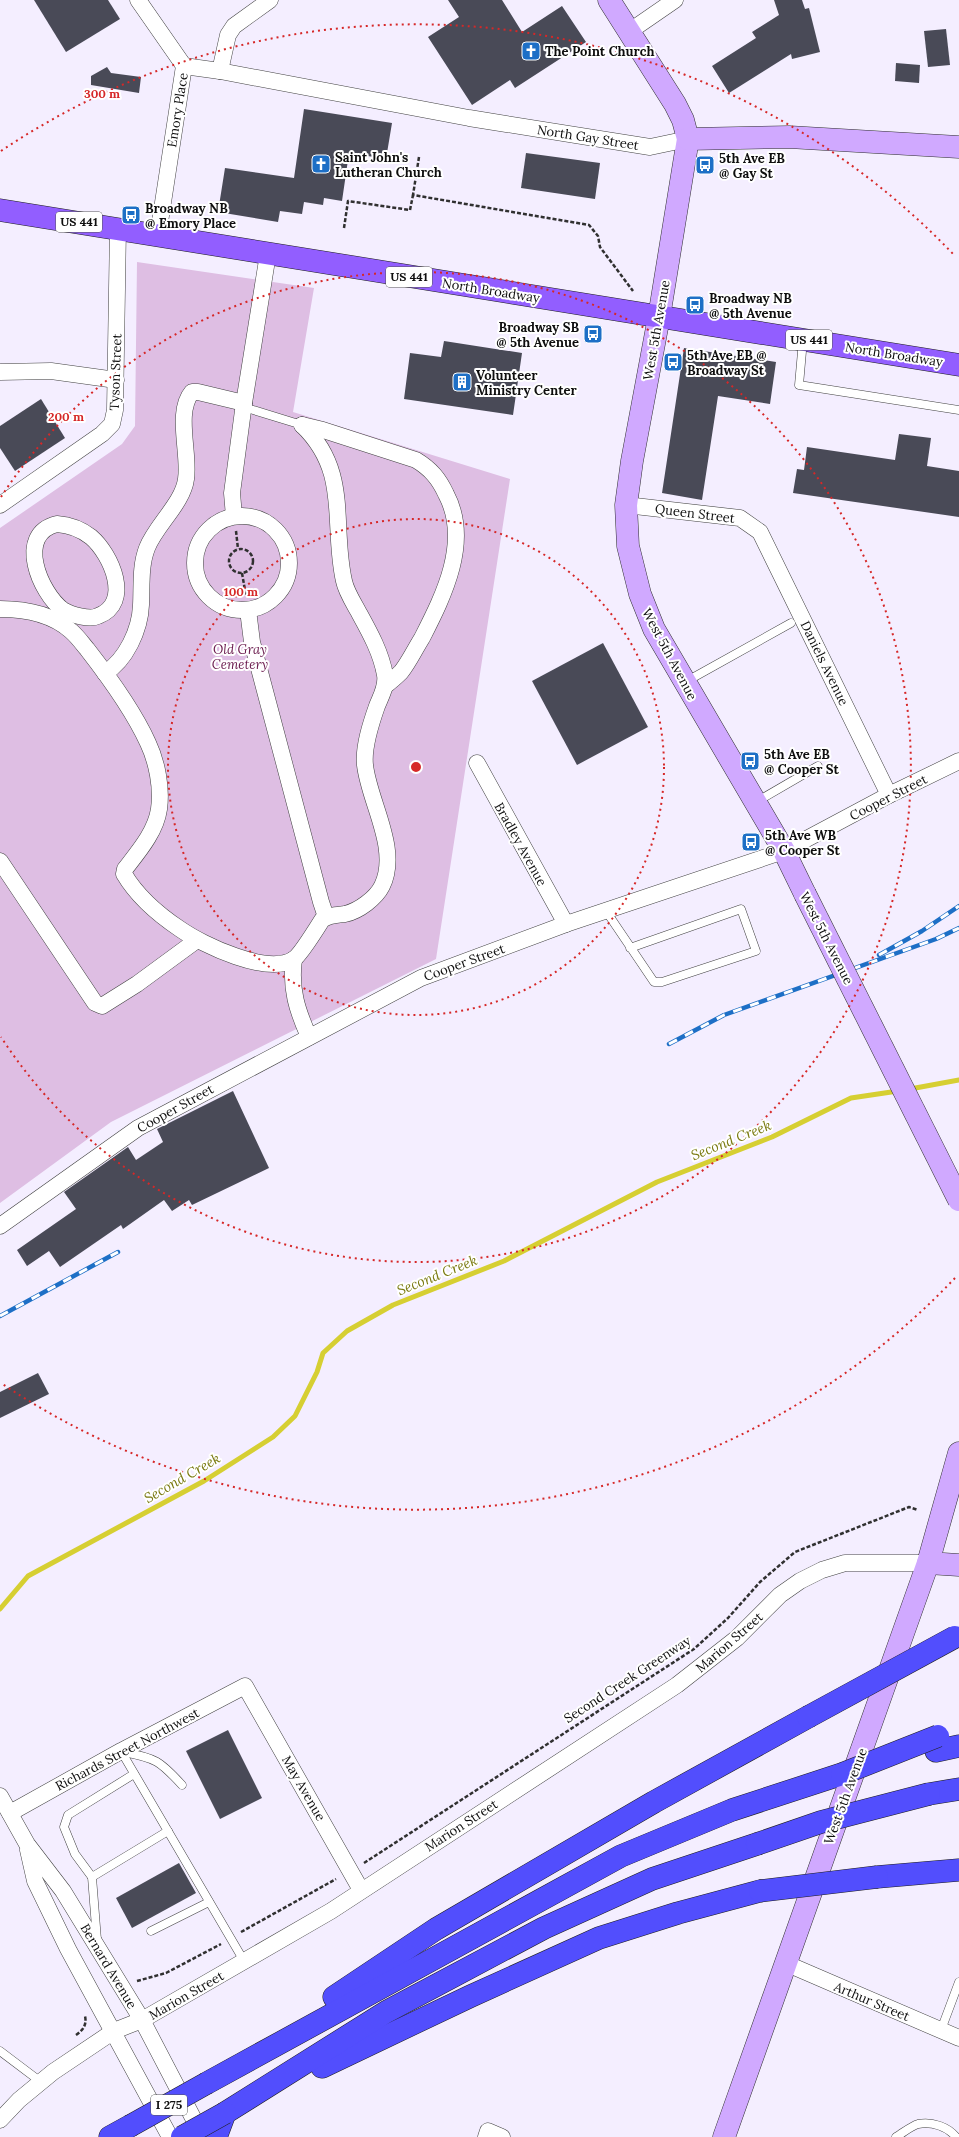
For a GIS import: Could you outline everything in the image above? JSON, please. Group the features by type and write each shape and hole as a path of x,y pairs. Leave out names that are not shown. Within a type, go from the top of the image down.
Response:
{"highway":[{"path":"208,2083 436,1929 654,1802 957,1636"},
{"path":"208,2083 621,1856 732,1810 937,1743 959,1730"},
{"path":"937,1743 959,1746"},
{"path":"216,2137 225,2113 386,2012 544,1928 652,1879 821,1822 929,1794 959,1790"},
{"path":"225,2113 471,1996 599,1938 678,1913 760,1891 878,1877 959,1870"},
{"name":"I 275","path":"110,2137 208,2083"},
{"name":"I 275","path":"182,2137 225,2113"}],"main road":[{"name":"North Broadway","path":"0,210 959,365"}],"street":[{"name":"Emory Place","path":"138,0 184,66 158,235"},
{"path":"220,71 228,35 234,26 270,0"},
{"name":"West 5th Avenue","path":"610,0 675,104 683,120 688,139 659,316 632,461 626,505 628,546 640,594 654,629 684,683 784,851 959,1200"},
{"path":"630,31 676,0"},
{"name":"North Gay Street","path":"184,66 220,71 469,118 650,147 688,139 789,137 959,147"},
{"name":"Tyson Street","path":"0,505 68,459 102,434 112,424 116,380 118,228"},
{"path":"234,516 232,493 244,404 268,254"},
{"path":"0,372 51,371 116,380"},
{"path":"105,673 118,663 128,650 141,606 142,576 147,548 184,486 186,467 184,419 189,396 192,392 198,392 244,404"},
{"path":"302,425 323,430 416,460 426,466 438,479 453,509 455,522 454,551 448,582 433,616 412,656 400,672 385,686"},
{"path":"0,609 47,616 60,616 90,617 104,614 111,607 116,595 116,577 109,558 91,537 76,528 57,524 47,527 39,533 36,541 34,558 40,577 56,602 60,616 105,673 148,744 156,767 160,793 158,817 152,831 125,869 124,874 155,910 179,929 197,940 236,956 261,963 285,963 294,959 322,920 326,917 356,911 378,892 385,878 387,855 385,842 368,779 365,759 376,708 385,686 386,676 377,650 344,582 337,498 332,474 319,445 302,425"},
{"name":"Queen Street","path":"626,505 740,518 760,532"},
{"path":"234,516 249,516 263,520 276,529 284,542 289,556 288,571 284,585 275,597 263,606 248,610 234,610 220,605 204,590 195,570 195,555 199,541 208,529 220,520 234,516"},
{"name":"Daniels Avenue","path":"760,532 889,795"},
{"path":"248,610 252,642 326,917"},
{"name":"Cooper Street","path":"0,1226 138,1128 420,978 566,924 784,851 889,795 959,760"},
{"name":"Bradley Avenue","path":"477,763 566,924"},
{"path":"0,861 95,1003 102,1006 137,984 197,940"},
{"path":"294,959 293,977 295,1002 309,1037"},
{"name":"West 5th Avenue","path":"724,2137 928,1563 959,1453"},
{"name":"Marion Street","path":"0,2120 19,2100 53,2072 114,2031 142,2020 330,1910 677,1685 737,1638 780,1595 800,1580 822,1570 845,1563 928,1563"},
{"path":"928,1563 959,1565"},
{"name":"May Avenue","path":"245,1686 361,1890"},
{"name":"Richards Street Northwest","path":"10,1813 120,1751 245,1686"},
{"name":"Bernard Avenue","path":"0,1796 27,1844 63,1891 142,2020 203,2137"},
{"name":"Bernard Avenue","path":"27,1844 35,1881 68,1949 114,2031 170,2137"},
{"name":"Arthur Street","path":"785,1963 959,2038"}],"lane":[{"path":"803,339 799,385 959,410"},
{"path":"244,404 250,409 302,425"},
{"path":"684,683 791,624"},
{"path":"755,802 818,766"},
{"path":"606,911 630,948 654,982 662,982 756,951 741,909 630,948"},
{"path":"120,1751 244,1961"},
{"path":"120,1751 148,1756 165,1767 182,1785"},
{"path":"97,1947 92,1877 76,1854 64,1827 68,1815 134,1774"},
{"path":"92,1877 168,1831"},
{"path":"151,1930 209,1902"},
{"path":"941,2030 957,1992 959,1982"},
{"path":"0,2051 41,2082"},
{"path":"896,2137 918,2124 934,2123 952,2132 956,2137"}],"path":[{"path":"344,228 348,201 410,210 419,157"},
{"path":"413,195 590,224 598,236 600,247 633,291"},
{"path":"238,549 246,549 253,559 250,570 242,574 234,572 229,565 229,557 238,549"},
{"path":"242,574 248,610"},
{"name":"Second Creek Greenway","path":"364,1863 694,1649 728,1618 760,1582 795,1552 909,1507 918,1510"}],"green space":[{"name":"Old Gray Cemetery","path":"137,262 314,288 293,412 510,479 436,959 111,1122 0,1203 0,528 122,444 135,426"}],"building":[{"path":"34,0 108,0 120,19 66,52"},
{"name":"The Point Church","path":"448,0 502,0 522,32 562,6 586,42 515,88 510,80 472,105 428,37 459,17"},
{"path":"774,0 802,0 805,9 809,8 820,52 792,59 791,54 729,93 712,66 756,38 752,32 779,15"},
{"path":"946,29 950,65 928,67 924,31"},
{"path":"896,63 920,65 919,83 895,81"},
{"path":"107,67 111,73 141,77 139,93 91,85 91,76"},
{"name":"Saint John's Lutheran Church","path":"304,109 392,123 386,159 349,153 342,201 324,198 323,205 304,202 302,214 280,211 278,222 218,212 225,168 294,178"},
{"path":"526,153 600,163 595,199 521,188"},
{"name":"Volunteer Ministry Center","path":"444,341 522,353 513,415 404,399 410,353 441,357"},
{"path":"684,348 776,362 770,404 718,396 702,500 662,493"},
{"path":"41,399 65,438 15,471 0,448 0,426"},
{"path":"899,434 931,438 927,466 959,471 959,517 793,493 797,469 804,470 807,447 895,460"},
{"path":"603,643 648,727 577,765 532,681"},
{"path":"233,1091 269,1168 192,1205 189,1200 172,1211 164,1200 123,1229 121,1225 60,1267 49,1251 27,1266 17,1250 76,1209 64,1192 128,1147 136,1160 163,1142 157,1129"},
{"path":"38,1373 49,1394 0,1418 0,1392"},
{"path":"228,1730 262,1798 220,1819 186,1751"},
{"path":"179,1863 196,1893 132,1928 116,1898"}],"waterway":[{"name":"Second Creek","path":"910,1089 959,1080"},
{"name":"Second Creek","path":"0,1609 28,1576 204,1481 273,1437 295,1416 317,1372 323,1353 347,1331 393,1305 504,1261 657,1182 772,1137 851,1098 898,1091"}],"railway":[{"path":"879,955 922,931 959,906"},
{"path":"669,1044 724,1015 936,939 959,928"},
{"path":"0,1316 118,1252"}],"place":[{"name":"The Point Church","path":"531,51"},
{"name":"Saint John's Lutheran Church","path":"321,164"},
{"name":"5th Ave EB @ Gay St","path":"705,165"},
{"name":"Broadway NB @ Emory Place","path":"131,215"},
{"name":"Broadway NB @ 5th Avenue","path":"695,305"},
{"name":"Broadway SB @ 5th Avenue","path":"593,334"},
{"name":"5th Ave EB @ Broadway St","path":"673,362"},
{"name":"Volunteer Ministry Center","path":"462,382"},
{"name":"5th Ave EB @ Cooper St","path":"750,761"},
{"name":"5th Ave WB @ Cooper St","path":"751,842"}]}
